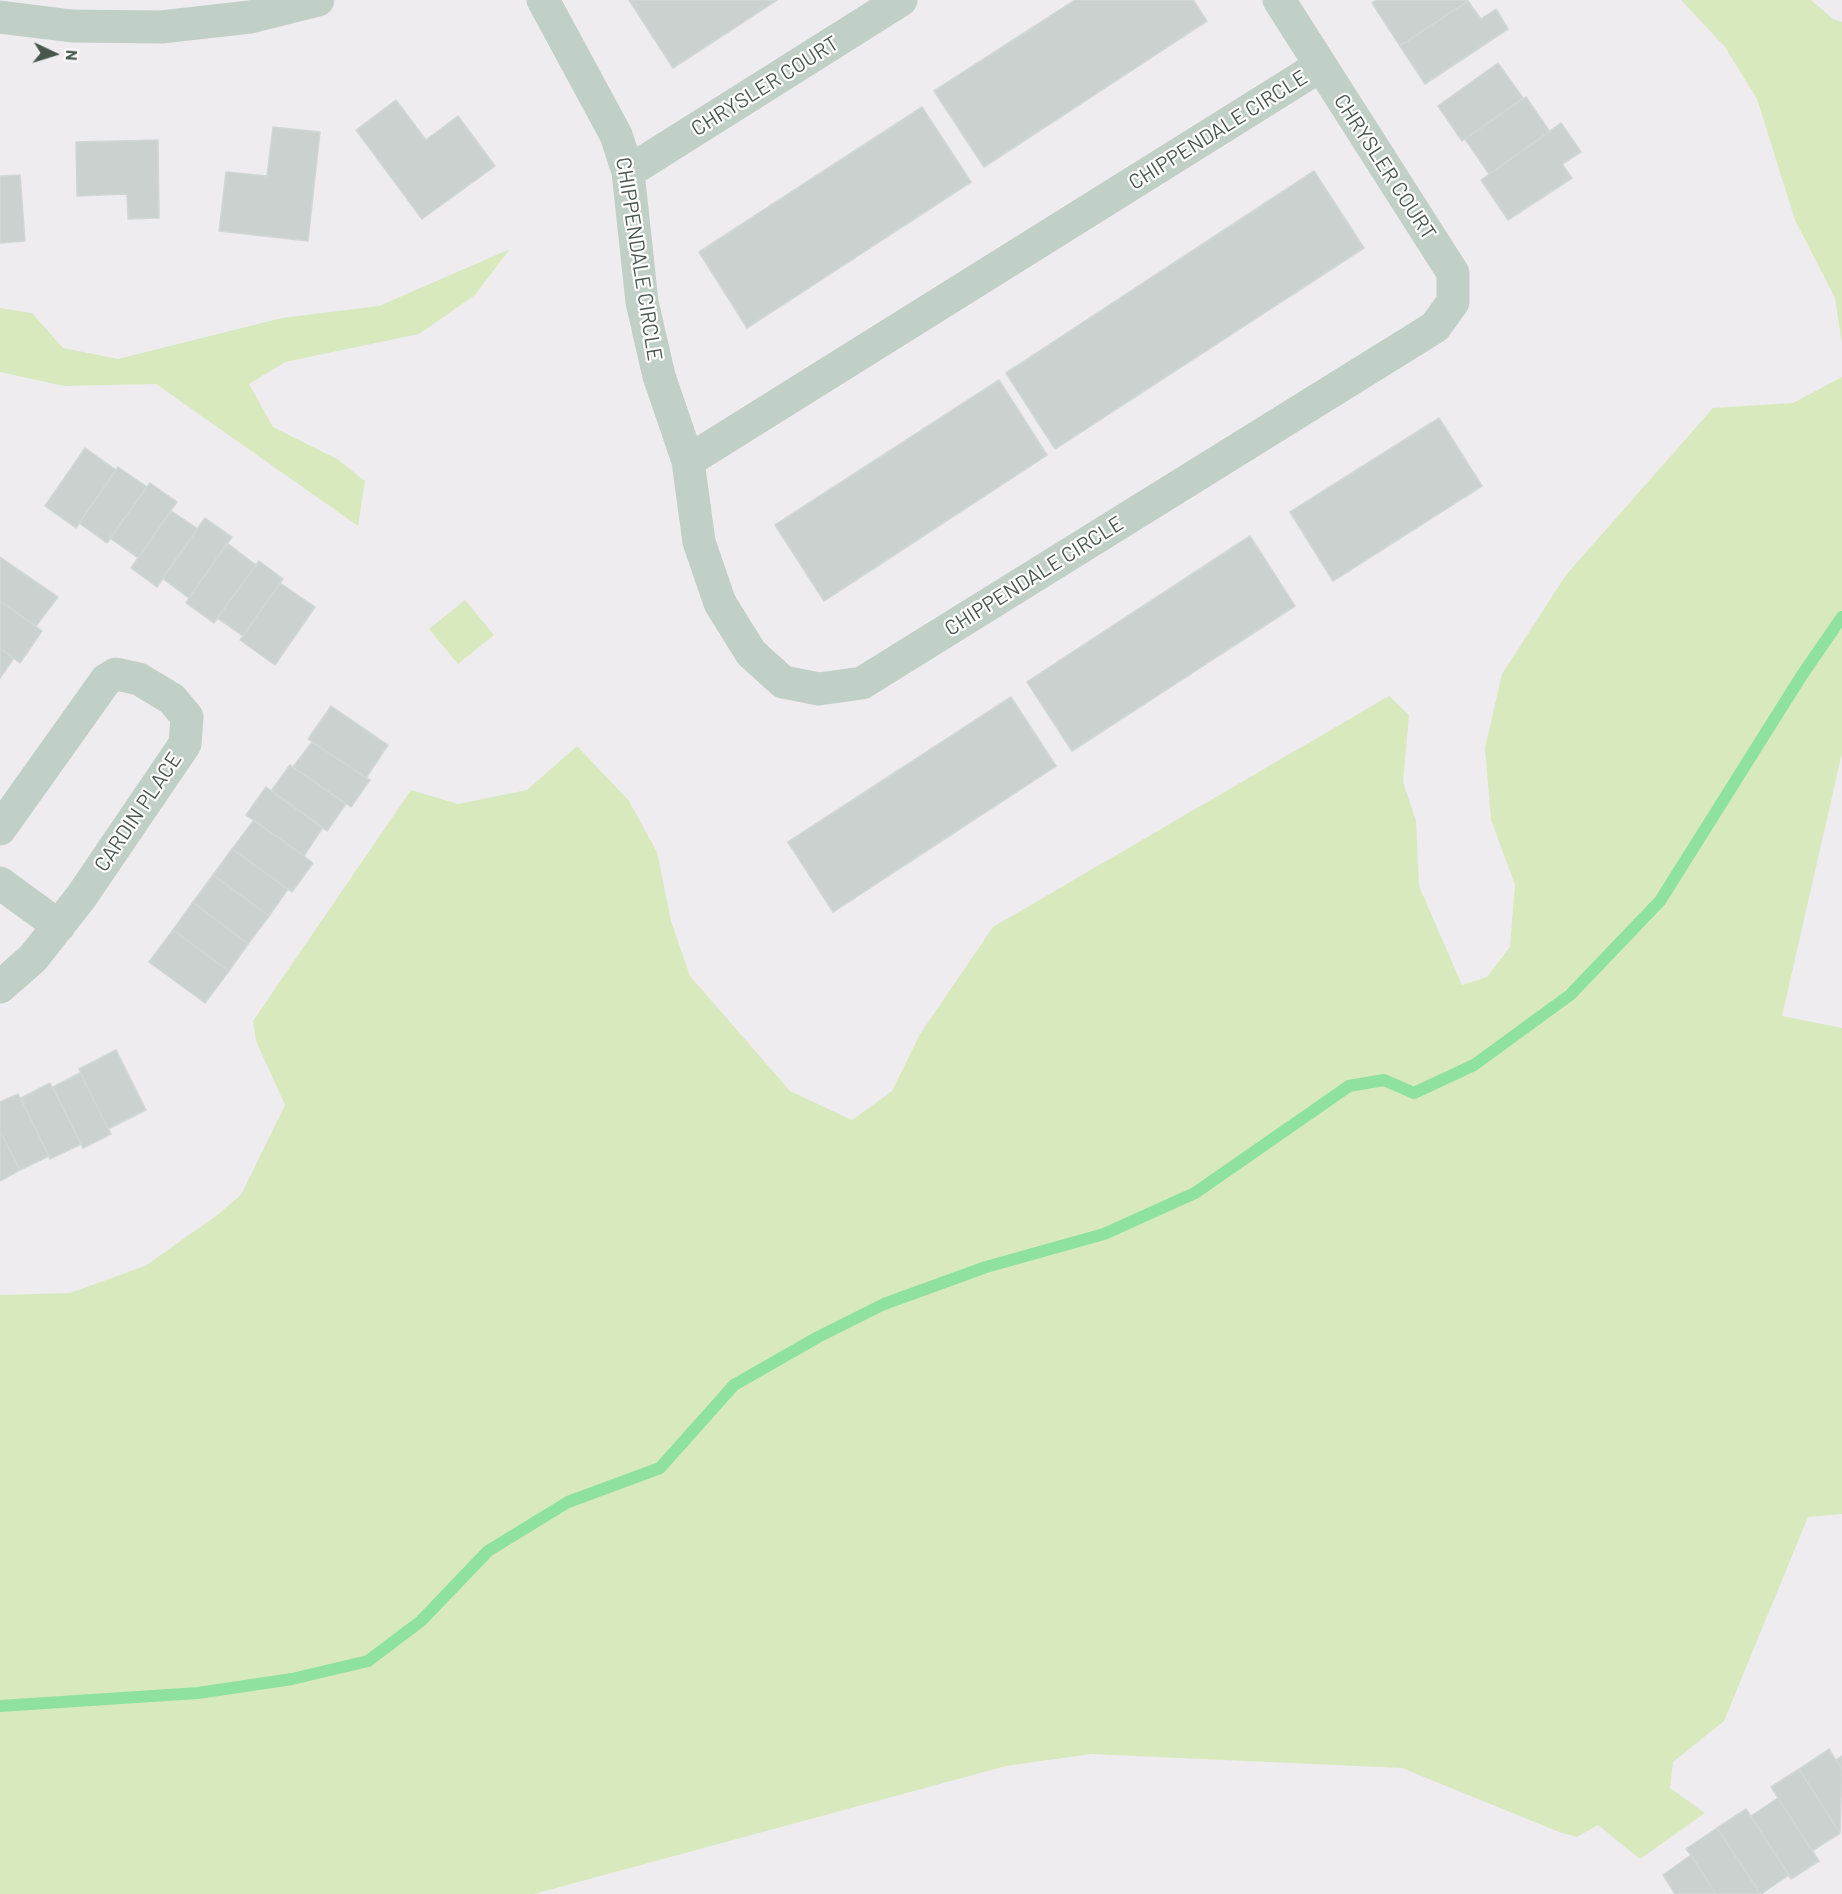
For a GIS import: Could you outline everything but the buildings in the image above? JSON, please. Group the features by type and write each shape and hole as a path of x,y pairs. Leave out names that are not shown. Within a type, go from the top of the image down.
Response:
{"street":[{"path":"0,17 72,26 161,27 250,17 318,0"},
{"name":"CHIPPENDALE CIRCLE","path":"543,0 616,135 628,172 642,302 658,376 688,461 699,542 720,603 751,653 783,682 819,689 862,683 1435,327 1453,302 1453,273"},
{"name":"CHRYSLER COURT","path":"628,172 901,0"},
{"name":"CHRYSLER COURT","path":"1279,0 1453,273"},
{"name":"CHIPPENDALE CIRCLE","path":"688,461 1320,66"},
{"name":"CARDIN PLACE","path":"0,829 106,680 116,674 139,679 172,699 187,717 184,744 58,926 33,958 0,987"},
{"path":"0,883 58,926"}],"green space":[{"path":"1681,0 1811,0 1833,19 1842,22 1842,344 1835,298 1795,220 1757,99 1725,47"},
{"path":"510,249 475,295 419,334 285,362 249,384 273,427 337,459 365,481 358,526 156,384 64,386 0,372 0,308 32,313 63,348 118,359 282,318 379,306"},
{"path":"1842,377 1842,753 1782,1016 1842,1028 1842,1514 1808,1517 1724,1721 1673,1762 1670,1788 1705,1813 1640,1859 1598,1825 1577,1837 1559,1832 1402,1768 1091,1754 1006,1766 534,1894 0,1894 0,1295 70,1293 145,1266 216,1216 241,1195 285,1105 256,1041 253,1021 411,790 458,804 527,790 577,746 629,801 657,852 671,921 690,976 790,1091 852,1120 892,1091 920,1034 993,927 1389,696 1409,715 1403,782 1416,821 1419,886 1462,985 1487,977 1510,947 1515,885 1491,820 1485,748 1502,674 1566,575 1713,408 1793,403"},
{"path":"465,600 494,635 458,664 429,629"}],"waterway":[{"path":"0,1706 198,1693 292,1679 368,1661 421,1621 488,1551 568,1502 660,1468 734,1385 818,1337 884,1304 986,1267 1104,1234 1195,1193 1349,1086 1384,1080 1414,1093 1474,1065 1570,995 1660,901 1802,675 1842,617"}]}
